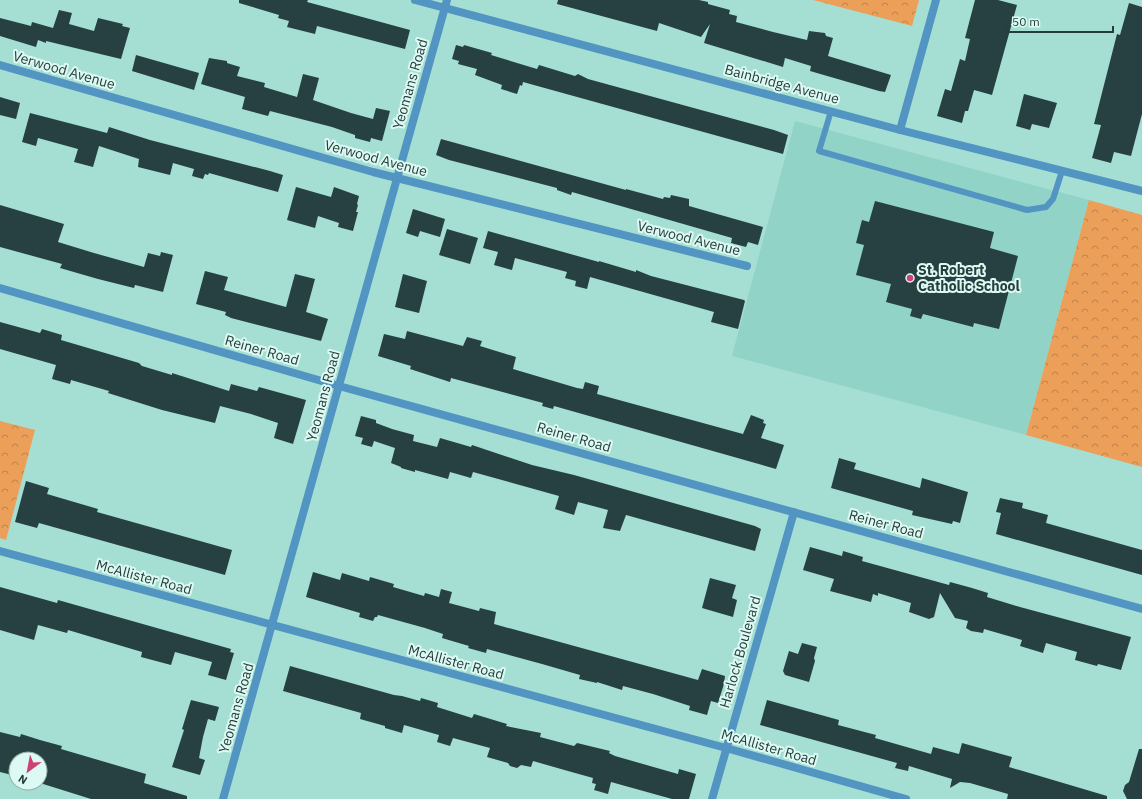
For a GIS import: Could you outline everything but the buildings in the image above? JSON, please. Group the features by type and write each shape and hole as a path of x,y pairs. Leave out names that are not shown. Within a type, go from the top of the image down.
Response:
{"street":[{"name":"Bainbridge Avenue","path":"415,0 446,4 900,130 1142,191"},
{"path":"900,130 936,0"},
{"name":"Yeomans Road","path":"223,799 446,4"},
{"name":"Verwood Avenue","path":"0,65 396,178 747,266"},
{"name":"Reiner Road","path":"0,288 339,386 1142,609"},
{"name":"Harlock Boulevard","path":"712,799 794,512"},
{"name":"McAllister Road","path":"0,551 726,748 906,799"}],"lane":[{"path":"831,111 819,150 1027,210 1046,207 1052,199 1062,171"}],"shaded area":[{"name":"St. Robert Catholic School","path":"795,121 1089,200 1026,435 732,356"}],"green space":[{"path":"813,0 919,0 912,26"},
{"path":"1089,200 1142,215 1142,467 1026,435"},
{"path":"0,421 35,430 6,540 0,538"}],"place":[{"name":"St. Robert Catholic School","path":"910,278"}]}
